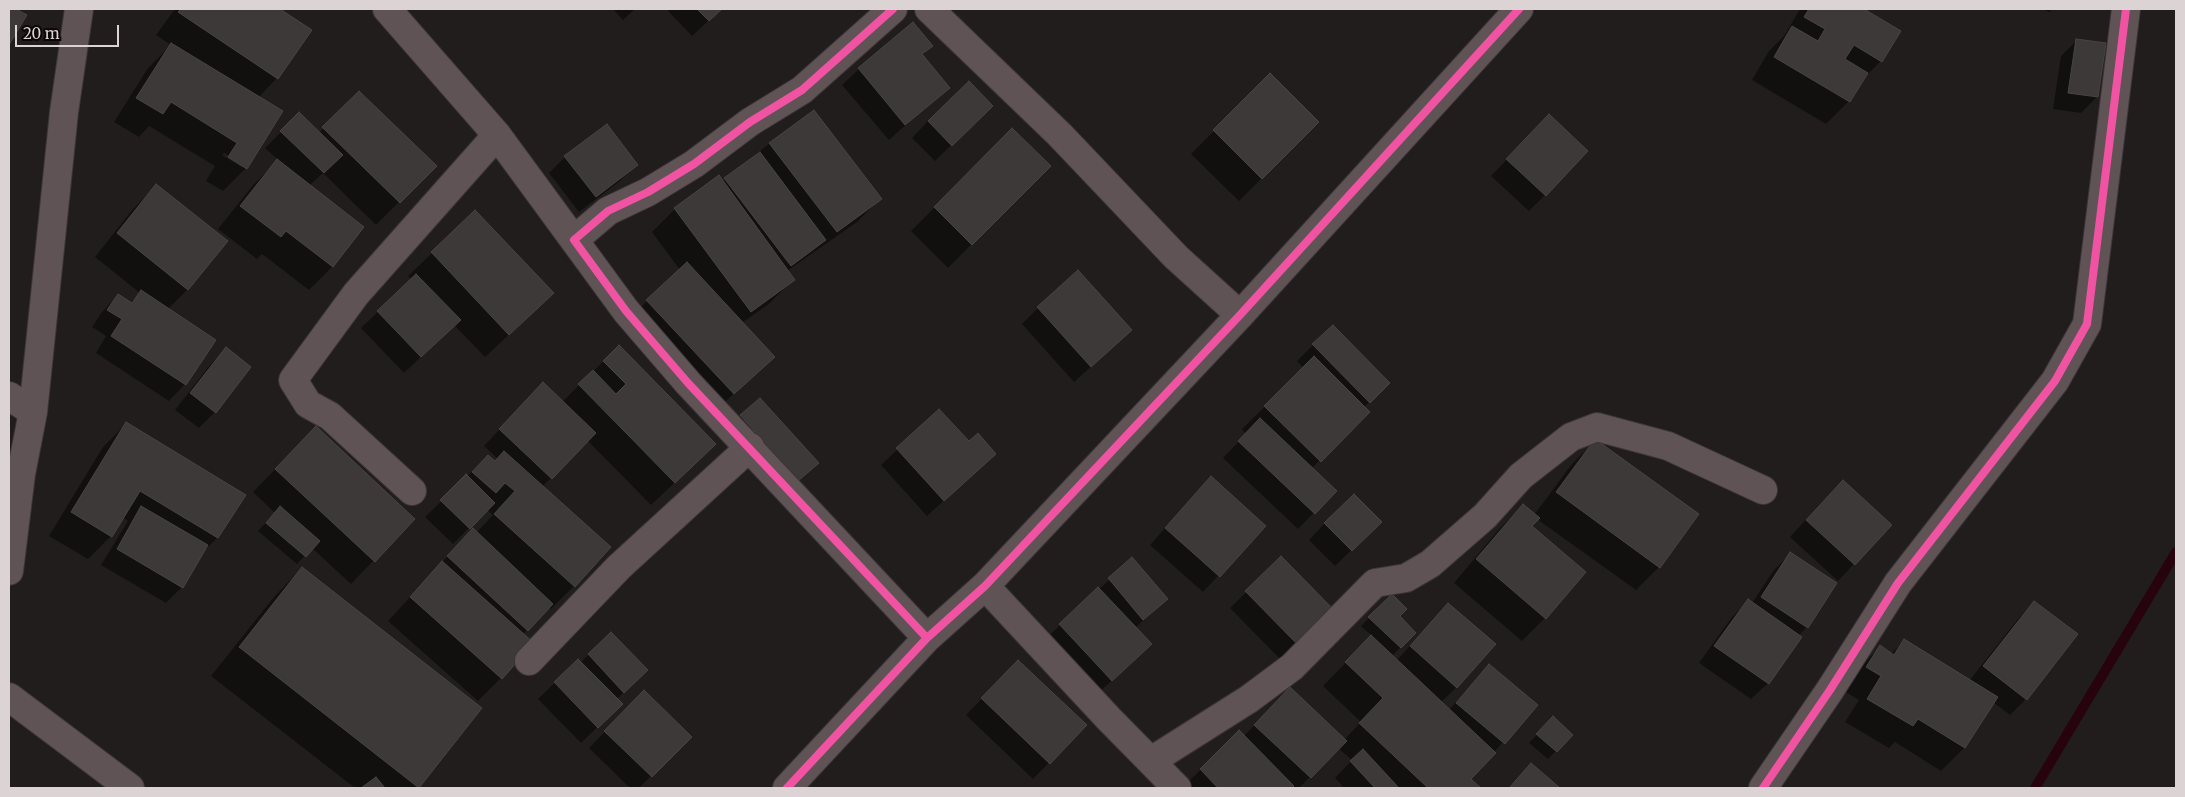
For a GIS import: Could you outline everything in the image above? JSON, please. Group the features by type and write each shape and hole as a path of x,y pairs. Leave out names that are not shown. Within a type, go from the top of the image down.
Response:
{"street":[{"path":"9,571 21,474 33,412 64,112 79,9"},
{"path":"387,9 497,135 626,311 688,383 927,638"},
{"path":"574,240 608,211 648,192 694,164 750,122 802,90 893,9"},
{"path":"929,9 1060,135 1176,257 1240,315"},
{"path":"787,788 927,638 985,586 1240,315 1519,9"},
{"path":"1763,788 1830,690 1898,583 2054,382 2087,324 2126,9"},
{"path":"412,491 330,416 308,404 293,380 356,294 497,135"},
{"path":"9,396 33,412"},
{"path":"1151,761 1249,699 1292,667 1375,583 1406,578 1430,564 1485,516 1495,502 1521,476 1571,437 1597,427 1668,446 1763,490"},
{"path":"528,661 619,567 750,447"},
{"path":"985,586 1177,788"},
{"path":"9,697 130,788"}],"building":[{"path":"9,9 16,9 27,15 9,45"},
{"path":"181,9 280,9 312,30 278,79 178,12"},
{"path":"697,9 722,9 709,21"},
{"path":"1809,9 1864,9 1901,31 1882,62 1854,45 1845,59 1868,73 1850,102 1774,57 1792,26 1818,41 1825,29 1804,17"},
{"path":"913,22 933,46 922,54 950,88 905,125 858,68"},
{"path":"2076,39 2106,43 2098,97 2068,93"},
{"path":"171,43 283,111 247,169 228,157 237,143 171,102 163,114 136,98"},
{"path":"1270,73 1319,122 1262,179 1213,130"},
{"path":"969,81 993,106 952,146 928,121"},
{"path":"359,91 437,166 400,203 322,127"},
{"path":"814,110 882,199 837,232 769,143"},
{"path":"299,112 343,155 324,173 280,131"},
{"path":"1549,114 1588,151 1546,196 1506,159"},
{"path":"607,124 638,165 596,197 564,156"},
{"path":"1012,128 1051,166 972,245 934,207"},
{"path":"760,152 826,240 791,266 724,178"},
{"path":"277,159 364,227 333,267 286,231 281,237 240,206"},
{"path":"719,175 795,280 751,312 674,208"},
{"path":"156,184 228,241 188,290 117,233"},
{"path":"475,210 554,293 509,335 431,252"},
{"path":"687,262 775,357 734,394 646,300"},
{"path":"1078,270 1132,330 1091,367 1037,307"},
{"path":"416,274 461,320 421,357 377,311"},
{"path":"141,290 216,340 186,385 111,336 122,319 107,310 118,294 132,303"},
{"path":"1333,325 1390,383 1370,403 1312,344"},
{"path":"619,345 716,444 675,483 578,384 593,370 616,394 626,384 603,361"},
{"path":"226,347 251,367 216,413 190,393"},
{"path":"1314,356 1370,412 1321,462 1264,406"},
{"path":"543,382 596,433 552,479 499,429"},
{"path":"760,398 819,463 798,481 740,415"},
{"path":"939,409 969,441 978,433 996,454 944,501 896,448"},
{"path":"1260,418 1337,491 1315,514 1238,441"},
{"path":"126,422 246,495 218,538 140,491 112,537 71,512"},
{"path":"316,426 415,519 375,562 275,469"},
{"path":"1595,439 1699,514 1660,568 1556,492"},
{"path":"504,451 611,547 575,587 494,514 515,491 505,483 496,493 472,472 488,455 495,461"},
{"path":"466,474 495,503 470,529 440,500"},
{"path":"1211,476 1266,526 1220,577 1165,528"},
{"path":"1843,480 1892,525 1855,565 1806,520"},
{"path":"1354,494 1382,522 1352,551 1324,523"},
{"path":"1523,504 1540,518 1532,526 1586,572 1546,619 1476,559"},
{"path":"141,506 208,545 183,588 117,549"},
{"path":"280,506 320,541 306,557 266,523"},
{"path":"473,528 553,604 528,631 447,556"},
{"path":"1790,552 1837,583 1808,628 1761,597"},
{"path":"1281,556 1336,612 1300,647 1245,591"},
{"path":"1132,557 1168,599 1143,620 1108,578"},
{"path":"442,561 534,643 502,679 410,597"},
{"path":"302,567 482,708 419,788 239,647"},
{"path":"1098,587 1152,644 1112,681 1059,624"},
{"path":"1392,594 1407,609 1400,616 1416,633 1401,648 1368,617"},
{"path":"1748,599 1802,637 1769,684 1714,646"},
{"path":"2034,601 2078,634 2027,700 1983,666"},
{"path":"1448,603 1496,644 1457,688 1410,646"},
{"path":"611,632 648,670 624,693 588,654"},
{"path":"1371,635 1496,753 1471,779 1481,788 1428,788 1359,723 1383,698 1345,662"},
{"path":"1904,639 1998,697 1965,748 1918,719 1913,726 1867,699 1881,676 1866,667 1880,645 1894,655"},
{"path":"578,659 623,704 598,728 554,682"},
{"path":"1018,660 1087,725 1050,764 981,698"},
{"path":"1489,664 1538,705 1505,744 1456,703"},
{"path":"1290,687 1347,741 1311,778 1254,725"},
{"path":"644,690 692,737 652,777 604,731"},
{"path":"1553,716 1573,735 1557,752 1536,734"},
{"path":"1239,730 1294,786 1292,788 1218,788 1200,769"},
{"path":"1363,749 1399,788 1375,788 1350,761"},
{"path":"1531,763 1560,788 1509,788"},
{"path":"376,777 385,788 361,788"}],"waterway":[{"path":"2035,788 2176,552"}],"cycle path":[{"path":"893,9 802,90 750,122 694,164 648,192 608,211 574,240 626,311 688,383 927,638"},
{"path":"787,788 927,638 985,586 1240,315 1519,9"},
{"path":"1763,788 1830,690 1898,583 2055,381 2087,324 2126,9"}]}
